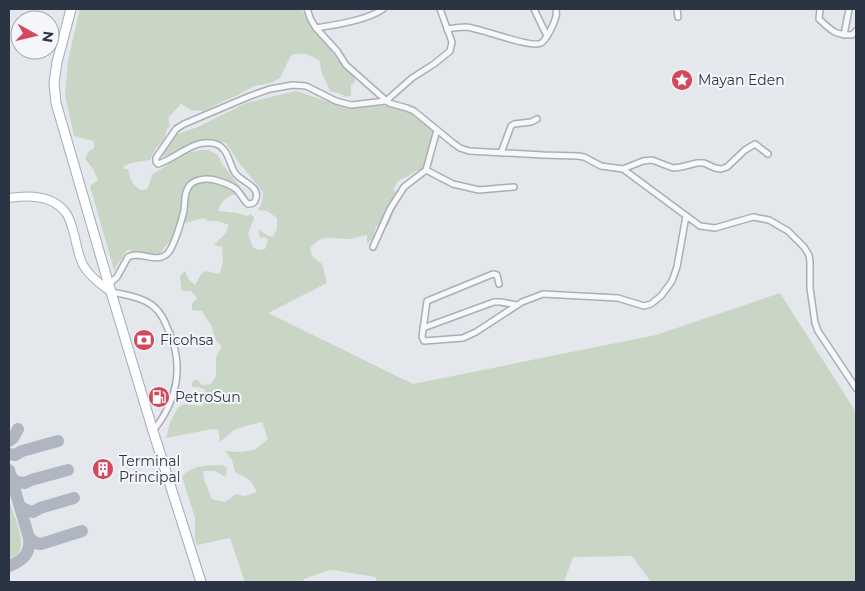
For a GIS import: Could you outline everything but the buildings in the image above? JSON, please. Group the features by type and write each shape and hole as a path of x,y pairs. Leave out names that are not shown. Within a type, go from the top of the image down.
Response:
{"main road":[{"path":"71,9 57,62 54,83 56,103 153,432 200,582"}],"street":[{"path":"307,9 316,28 337,51 346,65 386,101 392,105 414,111 460,148 469,151 584,157 601,166 623,170 700,226 715,228 753,217 769,220 788,232 809,254 810,288 818,331 856,388"},
{"path":"316,28 369,16 384,9"},
{"path":"110,288 128,257 135,255 156,259 162,258 168,253 180,226 186,192 192,183 209,178 233,187 248,204 254,203 256,199 255,189 237,175 225,151 213,143 195,146 158,164 156,158 176,129 250,96 270,89 293,85 306,86 336,101 351,105 386,101 412,78 450,52 452,42 440,9"},
{"path":"534,9 547,36"},
{"path":"447,29 466,27 524,43 540,44 547,36 555,20 557,15 556,9"},
{"path":"676,9 678,16"},
{"path":"820,9 819,19 830,30 844,35 852,35 856,32"},
{"path":"844,35 848,9"},
{"path":"501,153 511,126 538,119"},
{"path":"373,247 390,209 404,187 426,170 437,130"},
{"path":"623,170 643,161 652,160 674,168 704,162 721,169 727,167 745,150 755,144 768,154"},
{"path":"426,170 453,184 480,190 514,188"},
{"path":"9,198 34,196 47,199 58,205 66,213 72,225 84,267 94,278 110,288 146,301 156,308 164,318 173,338 178,360 177,383 162,420 153,432"},
{"path":"499,284 496,275 493,274 427,301 422,337 424,341 463,338 476,332 516,305 543,294 618,298 644,306 651,304 661,296 672,281 677,267 686,216"},
{"path":"423,328 494,302 516,305"}],"green space":[{"path":"80,9 301,9 338,61 354,75 355,82 351,85 351,96 346,97 330,91 321,71 320,61 306,54 291,55 280,78 271,83 254,86 204,111 191,110 181,104 168,118 170,126 167,129 164,140 156,148 150,160 131,163 123,167 128,169 133,184 141,190 147,189 152,175 187,153 209,150 218,155 222,164 249,198 243,193 230,196 224,200 218,211 247,216 251,214 254,218 248,234 253,248 265,249 268,239 260,238 258,229 273,237 277,228 277,218 267,211 258,210 262,202 263,192 226,143 202,141 161,157 174,135 198,127 246,103 296,91 341,106 392,106 408,110 437,134 432,165 398,181 393,190 400,196 388,226 376,226 373,238 367,244 367,235 349,239 327,238 319,240 310,248 312,256 322,264 327,283 268,313 413,384 656,335 780,293 856,412 856,582 651,582 632,556 573,557 564,582 376,582 376,577 333,570 304,579 302,582 245,582 230,538 197,545 195,539 195,518 182,477 195,468 222,465 227,468 226,477 215,471 203,471 204,480 212,499 225,502 236,494 245,496 257,492 250,480 235,472 232,460 225,451 255,450 268,439 262,422 234,430 220,442 218,429 166,438 170,423 178,407 185,404 202,406 205,390 199,387 192,387 192,382 197,379 202,385 211,384 216,376 216,357 222,346 216,341 212,327 202,311 192,310 192,304 197,298 191,291 182,291 180,276 185,271 189,280 195,285 204,271 220,274 223,260 222,247 214,245 225,234 229,225 218,221 208,221 204,218 185,223 160,253 127,250 114,270 90,186 98,180 93,169 85,159 89,151 94,148 94,141 74,136 65,95 68,60"},
{"path":"9,500 18,526 21,547 15,556 9,558"}],"taxiway":[{"path":"9,441 18,429"},
{"path":"9,454 15,455 22,451 58,441"},
{"path":"9,470 29,538 29,548 25,556 9,566"},
{"path":"11,477 17,482 25,483 68,470"},
{"path":"20,507 33,512 40,508 74,498"},
{"path":"29,538 41,544 82,531"}],"place":[{"name":"Mayan Eden","path":"682,80"},
{"name":"Ficohsa","path":"144,340"},
{"name":"PetroSun","path":"159,397"},
{"name":"Terminal Principal","path":"103,469"}]}
